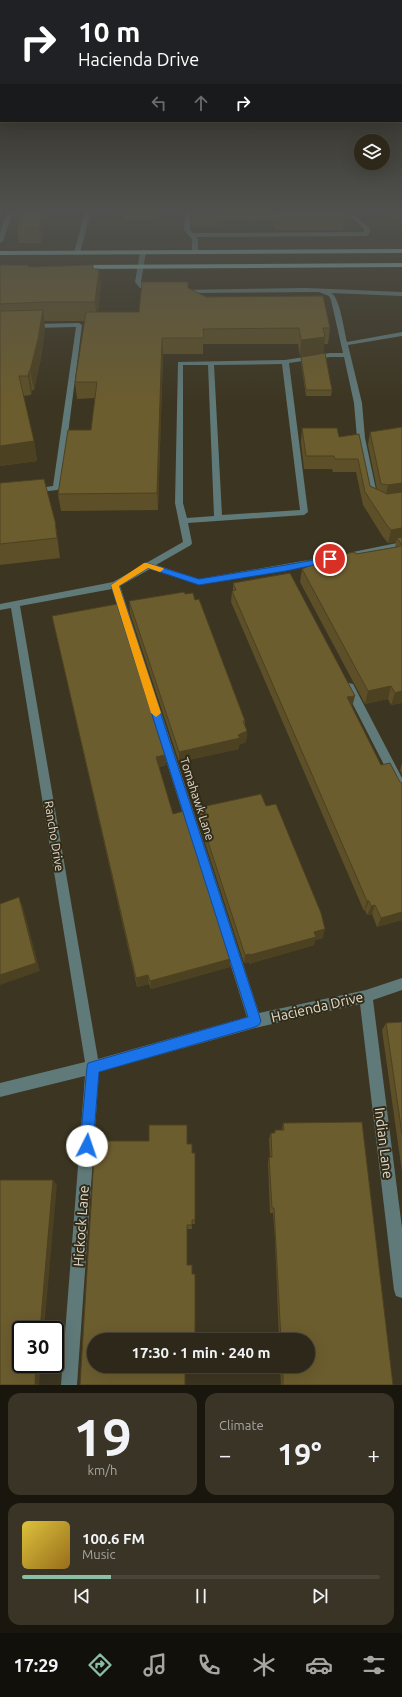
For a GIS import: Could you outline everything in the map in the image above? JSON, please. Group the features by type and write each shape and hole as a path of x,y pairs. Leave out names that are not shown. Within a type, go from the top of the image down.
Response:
{"street":[{"path":"139,276 139,285 149,290 164,291"},
{"path":"172,291 306,290 322,292 402,294"},
{"path":"322,292 333,298 358,403 361,438 373,498 384,503"},
{"path":"24,326 78,325 57,488 28,492"},
{"path":"344,344 402,334"},
{"path":"0,607 115,585 147,565 188,543 179,503 180,363 285,362 330,355 347,356"},
{"path":"183,521 304,512 285,362"},
{"path":"210,363 218,518"},
{"path":"147,565 199,582 288,572 402,544"},
{"name":"Tomahawk Lane","path":"115,585 255,1021"},
{"name":"Rancho Drive","path":"15,604 93,1067"},
{"path":"344,678 402,789"},
{"name":"Hacienda Drive","path":"0,1090 93,1067 255,1021 366,996 402,984"},
{"name":"Indian Lane","path":"366,996 402,1290"},
{"name":"Hickock Lane","path":"69,1385 93,1067"}],"building":[{"path":"0,276 98,276 95,302 0,304"},
{"path":"142,282 188,282 188,288 206,297 323,296 330,328 323,328 325,337 301,340 299,328 203,329 204,338 162,338 157,493 58,494 68,430 91,430 97,382 75,382 86,312 139,312"},
{"path":"43,310 30,371 28,376 19,376 34,441 0,446 0,311"},
{"path":"325,353 332,390 306,390 301,357"},
{"path":"402,427 402,483 388,485 381,484 370,432"},
{"path":"302,428 337,428 339,437 359,434 370,486 387,494 402,492 402,528 391,530 365,492 358,459 335,459 334,456 306,456"},
{"path":"44,479 55,521 57,538 0,544 0,483"},
{"path":"402,537 402,545 397,538"},
{"path":"402,545 402,691 395,693 391,686 368,691 302,569 309,566 306,561 355,552 356,554"},
{"path":"290,573 355,696 347,697 381,765 390,763 400,782 402,783 402,912 381,918 375,905 371,906 369,901 367,901 232,591 236,590 233,583"},
{"path":"184,592 185,594 193,593 195,600 199,599 245,721 243,721 247,731 238,735 240,738 179,752 129,601"},
{"path":"117,604 165,755 156,757 173,814 184,811 230,959 150,981 148,975 136,978 52,616"},
{"path":"261,794 266,806 276,804 321,913 325,929 314,932 316,937 250,955 245,955 197,808"},
{"path":"19,897 36,963 0,975 0,904"},
{"path":"402,1022 402,1134 386,1023"},
{"path":"362,1122 393,1385 283,1385 283,1373 315,1373 315,1333 281,1333 274,1208 272,1208 269,1157 272,1157 271,1133 275,1133 275,1130 284,1130 283,1123"},
{"path":"149,1125 187,1125 187,1144 192,1144 192,1153 195,1153 195,1220 192,1220 192,1225 187,1225 187,1265 192,1265 192,1274 195,1274 195,1333 87,1333 87,1373 185,1373 185,1385 80,1385 95,1141 149,1141"},
{"path":"0,1180 53,1180 41,1321 12,1321 12,1373 36,1373 35,1385 0,1385"}],"slow traffic":[{"path":"156,713 115,585 147,565 160,569"}],"route":[{"path":"87,1146 93,1067 255,1021 115,585 147,565 199,582 286,568 330,559"}]}
